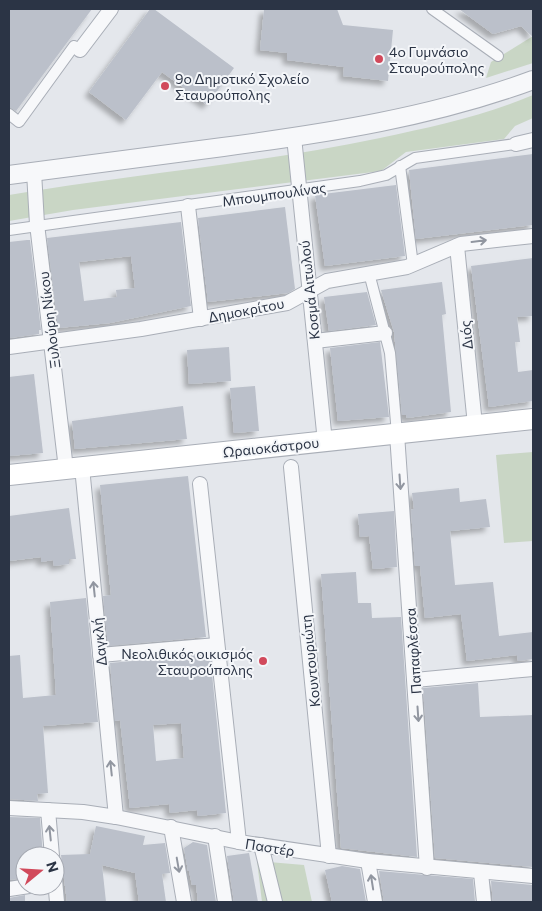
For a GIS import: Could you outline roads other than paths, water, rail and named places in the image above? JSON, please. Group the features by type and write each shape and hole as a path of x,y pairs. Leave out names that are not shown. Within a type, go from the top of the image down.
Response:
{"main road":[{"name":"Ωραιοκάστρου","path":"9,475 533,419"}],"street":[{"path":"9,114 19,122 74,46 80,50 111,9"},
{"path":"432,9 498,56"},
{"path":"9,175 294,137 417,114 533,80"},
{"name":"Κοσμά Αιτωλού","path":"294,137 324,442"},
{"path":"516,144 533,141"},
{"name":"Μπουμπουλίνας","path":"9,230 37,224 188,206 382,177 415,158 516,144"},
{"path":"400,166 415,264"},
{"name":"Ξυλούρη Νίκου","path":"34,172 37,224 52,342 74,468"},
{"path":"188,206 201,319"},
{"name":"Δημοκρίτου","path":"9,347 201,319 286,303 327,281 415,264 457,246 478,241 533,236"},
{"name":"Διός","path":"457,246 474,425"},
{"path":"369,273 390,353 396,434"},
{"path":"315,341 385,333"},
{"name":"Παπαφλέσσα","path":"396,434 427,868"},
{"name":"Κουντουριώτη","path":"291,467 329,856"},
{"name":"Δαγκλή","path":"74,468 100,655 116,816"},
{"path":"200,484 239,842"},
{"path":"100,655 217,645"},
{"path":"415,680 533,669"},
{"name":"Παστέρ","path":"9,808 116,816 239,842 329,856 427,868 533,876"},
{"path":"48,810 51,846"},
{"path":"171,827 184,902"},
{"path":"214,836 225,902"},
{"path":"261,845 275,902"},
{"path":"368,861 375,902"},
{"path":"480,872 484,902"}],"place":[{"name":"4ο Γυμνάσιο Σταυρούπολης","path":"379,59"},
{"name":"9ο Δημοτικό Σχολείο Σταυρούπολης","path":"165,86"},
{"name":"Νεολιθικός οικισμός Σταυρούπολης","path":"263,661"}]}
